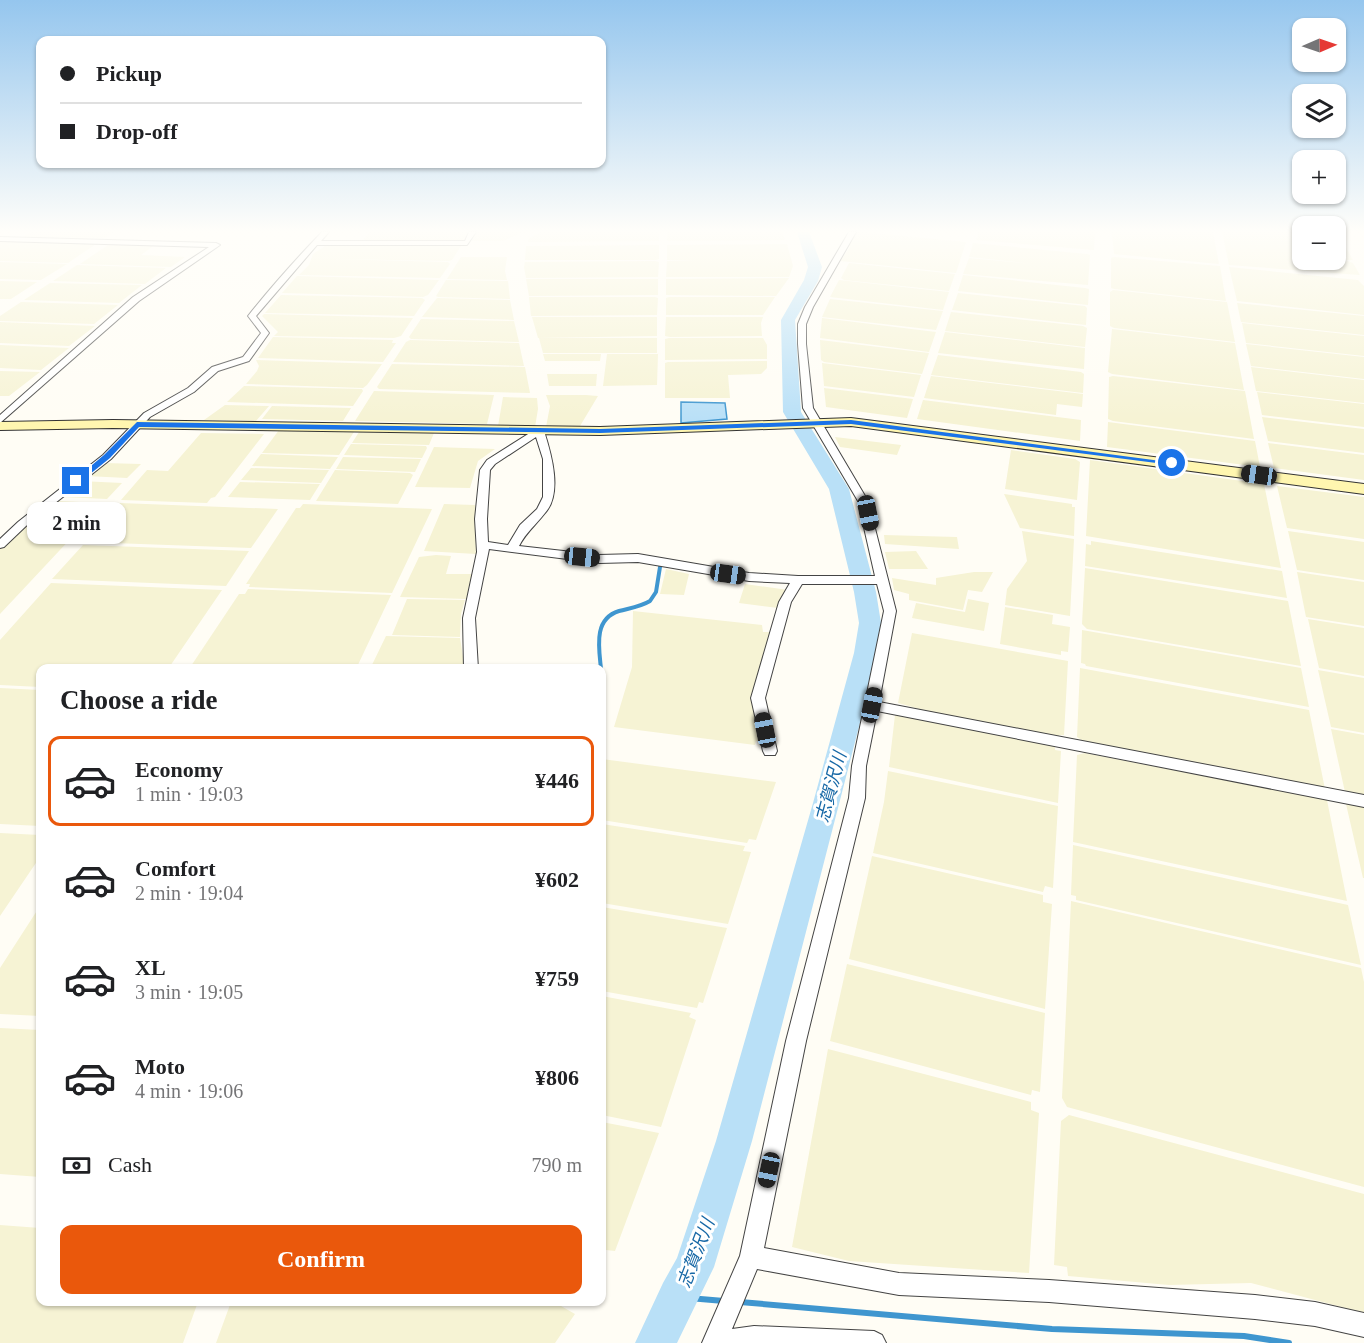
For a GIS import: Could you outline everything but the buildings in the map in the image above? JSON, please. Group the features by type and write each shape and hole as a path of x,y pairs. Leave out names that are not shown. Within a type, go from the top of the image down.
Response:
{"street":[{"path":"0,420 142,295"},
{"path":"0,544 107,457 137,424 165,403 191,390 215,369 246,359 265,333 252,316 271,295"},
{"path":"817,295 802,324 808,408 813,423 858,488 868,513 880,580 890,611 859,766 857,798 796,1041 749,1262 719,1337 874,1343"},
{"path":"0,426 137,424 539,431 659,430 813,423 882,424 1364,489"},
{"path":"471,664 468,618 483,545 481,519 485,470 491,462 539,431"},
{"path":"511,549 524,527 542,510 548,497 548,459 539,431"},
{"path":"483,545 599,559 638,558 707,571 798,580 880,580"},
{"path":"770,751 759,698 785,602 798,580"},
{"path":"872,705 1364,801"},
{"path":"749,1262 899,1284 1049,1291 1255,1307 1315,1314 1364,1325"}],"shaded area":[{"path":"0,295 18,295 11,299 0,299"},
{"path":"32,295 130,295 119,303 24,300"},
{"path":"281,295 422,298 425,300 414,316 265,313"},
{"path":"341,295 428,295 423,297"},
{"path":"510,295 510,299 438,297 436,296"},
{"path":"529,295 658,295 658,295"},
{"path":"666,295 777,295 776,296"},
{"path":"831,295 948,295 943,310 830,297"},
{"path":"957,295 1087,308 1086,325 952,310"},
{"path":"992,295 1089,295 1088,305"},
{"path":"1110,295 1157,295 1227,302 1235,342 1114,328 1110,326"},
{"path":"1167,295 1225,295 1226,301"},
{"path":"1236,295 1364,295 1364,315 1237,301"},
{"path":"529,297 655,297 658,298 657,315 531,316"},
{"path":"775,297 763,315 666,315 666,298"},
{"path":"437,298 510,300 514,320 422,317"},
{"path":"830,299 943,311 936,330 822,317"},
{"path":"21,302 118,305 94,324 0,321 0,316"},
{"path":"1237,303 1364,316 1364,335 1241,322"},
{"path":"951,312 1083,326 1087,328 1085,347 945,331"},
{"path":"264,314 413,318 401,336 394,338 274,336 278,332 262,316"},
{"path":"532,317 657,317 657,336 538,338"},
{"path":"666,317 763,317 762,336 670,337 665,336"},
{"path":"822,318 936,332 929,352 820,338"},
{"path":"421,319 514,321 519,342 411,339 409,337"},
{"path":"0,322 95,326 69,346 0,343"},
{"path":"1242,323 1364,336 1364,356 1246,343"},
{"path":"1112,329 1235,343 1244,390 1112,374 1108,372"},
{"path":"945,332 1085,348 1084,369 938,353"},
{"path":"273,337 393,340 392,343 396,343 383,362 258,358"},
{"path":"539,338 657,338 657,353 543,353"},
{"path":"763,338 767,345 767,359 665,360 665,339"},
{"path":"410,340 519,343 524,366 393,362 406,342"},
{"path":"820,340 929,353 922,374 824,362 821,360"},
{"path":"1246,344 1364,357 1364,379 1251,366"},
{"path":"0,345 69,348 41,370 0,368"},
{"path":"543,354 601,354 600,361 545,361"},
{"path":"607,354 658,354 657,385 603,386"},
{"path":"938,355 1081,372 1084,374 1083,393 931,375"},
{"path":"256,360 382,364 363,388 246,384 257,371 259,366"},
{"path":"767,361 767,368 761,374 728,375 730,398 665,398 665,363"},
{"path":"822,363 921,375 914,397 824,386"},
{"path":"392,364 525,367 530,393 379,389 377,387"},
{"path":"1251,367 1364,380 1364,403 1256,391"},
{"path":"0,371 40,372 9,396 0,396"},
{"path":"547,374 597,374 596,386 549,386"},
{"path":"931,376 1083,394 1082,407 1057,404 1056,415 924,398"},
{"path":"1109,377 1245,391 1254,439 1108,419"},
{"path":"244,386 362,389 363,391 353,406 227,402"},
{"path":"824,388 913,399 907,418 826,407"},
{"path":"374,391 494,395 487,424 355,421"},
{"path":"1257,392 1364,404 1364,427 1262,415"},
{"path":"546,395 598,396 580,426 546,427 550,406"},
{"path":"503,397 537,398 535,427 498,426"},
{"path":"923,400 1081,420 1080,441 917,419"},
{"path":"225,405 269,406 256,421 204,420"},
{"path":"272,406 351,408 343,421 262,419"},
{"path":"1262,417 1364,429 1364,453 1268,441"},
{"path":"1108,422 1255,441 1260,467 1107,447"},
{"path":"279,430 354,432 339,455 262,453"},
{"path":"359,432 434,433 429,445 352,443"},
{"path":"201,433 264,434 215,497 207,503 121,500 147,470 168,471"},
{"path":"835,437 901,445 897,455 840,447"},
{"path":"1268,443 1364,455 1364,480 1274,468"},
{"path":"351,444 426,446 427,448 422,458 344,455"},
{"path":"434,447 495,449 478,461 470,488 415,487"},
{"path":"1011,450 1075,459 1080,462 1077,500 1005,489"},
{"path":"261,454 338,457 330,469 252,466"},
{"path":"343,457 421,459 415,472 336,469"},
{"path":"1090,460 1264,484 1281,568 1086,536"},
{"path":"104,463 141,464 127,478 86,476"},
{"path":"251,468 329,470 321,483 241,480"},
{"path":"335,470 410,473 413,475 398,504 316,501"},
{"path":"80,481 122,483 107,499 61,497"},
{"path":"240,482 320,484 310,500 228,497"},
{"path":"1277,486 1364,497 1364,539 1287,528"},
{"path":"1004,494 1072,504 1072,507 1075,507 1074,536 1020,528"},
{"path":"56,501 104,503 0,614 0,547"},
{"path":"120,503 278,509 251,548 85,542"},
{"path":"303,504 432,509 392,593 249,587 250,584 246,584 296,508 300,508"},
{"path":"444,504 475,505 476,554 424,551"},
{"path":"1022,531 1074,539 1070,616 1005,605 1007,589 1027,561"},
{"path":"1288,531 1364,542 1364,580 1297,570"},
{"path":"884,535 957,537 959,549 885,544"},
{"path":"1091,541 1282,571 1287,598 1085,566 1086,544 1091,545"},
{"path":"83,545 249,551 226,586 52,579"},
{"path":"916,551 928,569 889,569 885,552"},
{"path":"451,556 446,574 473,574 466,599 400,597 419,557"},
{"path":"1085,568 1288,601 1301,666 1087,629 1082,624"},
{"path":"666,569 689,574 684,595 660,594"},
{"path":"974,572 993,572 982,592 968,590 963,610 909,600 909,594 894,590 892,578 936,585 936,578"},
{"path":"1297,572 1364,582 1364,626 1306,617"},
{"path":"51,583 222,590 171,664 36,664 36,687 0,685 0,640"},
{"path":"745,584 788,590 781,598 778,608 739,603"},
{"path":"248,589 391,595 358,664 192,664 239,594 245,594"},
{"path":"407,599 465,600 461,614 460,637 392,635"},
{"path":"968,599 989,603 984,631 912,618 916,603 965,612"},
{"path":"1005,607 1053,615 1052,624 1070,627 1068,652 1061,651 1061,655 1000,644"},
{"path":"633,611 762,625 763,632 770,632 754,702 761,741 756,741 755,745 614,727 632,667"},
{"path":"1308,619 1364,628 1364,676 1319,668"},
{"path":"1082,630 1301,668 1309,707 1086,666 1081,663"},
{"path":"912,633 1068,661 1064,735 1059,735 1059,738 937,714 898,703"},
{"path":"386,636 460,638 464,664 372,664"},
{"path":"1080,668 1309,710 1325,789 1083,741 1077,737"},
{"path":"1318,670 1364,678 1364,733 1331,727"},
{"path":"0,688 36,690 36,826 0,824"},
{"path":"895,715 1055,746 1055,750 1061,751 1058,803 889,767"},
{"path":"1331,729 1364,735 1364,796 1345,792"},
{"path":"1085,753 1327,800 1347,901 1073,842 1077,755"},
{"path":"606,760 776,782 756,840 749,839 747,843 606,821"},
{"path":"888,771 1058,806 1053,888 1045,886 1043,892 873,853"},
{"path":"1346,804 1364,807 1364,878 1363,878"},
{"path":"606,825 745,846 743,851 751,852 728,924 606,904"},
{"path":"0,833 36,835 36,863 0,916"},
{"path":"1073,845 1348,905 1361,965 1076,900 1076,896 1071,895"},
{"path":"872,856 1043,895 1043,902 1052,904 1045,1009 849,959"},
{"path":"1071,901 1361,968 1364,982 1364,1187 1067,1107 1062,1098"},
{"path":"606,908 727,928 703,1003 699,1002 697,1008 606,992"},
{"path":"36,912 36,1016 0,1014 0,968"},
{"path":"847,964 1045,1013 1040,1092 1032,1090 1031,1095 830,1041"},
{"path":"606,997 691,1013 689,1017 696,1020 661,1127 606,1116"},
{"path":"0,1028 36,1030 36,1177 0,1174"},
{"path":"828,1049 1031,1102 1031,1110 1039,1113 1029,1273 849,1261 792,1247"},
{"path":"1069,1115 1364,1194 1364,1313 1251,1283 1169,1285 1068,1276 1067,1267 1054,1265 1061,1121"},
{"path":"606,1123 659,1133 615,1251 606,1250"},
{"path":"0,1225 36,1228 36,1306 197,1306 183,1343 0,1343"},
{"path":"230,1306 561,1306 575,1314 555,1343 216,1343"}],"water":[{"path":"681,402 725,403 727,419 681,423"}],"waterway":[{"name":"志賀沢川","path":"656,1343 694,1267 734,1141 866,653 870,623 865,592 839,489 792,412 788,320 801,295"},
{"path":"600,664 600,635 605,620 619,611 650,601 656,592 660,567"},
{"path":"677,1297 724,1301"},
{"path":"740,1302 1052,1329 1244,1336 1289,1343"}],"route":[{"path":"76,481 107,457 137,424 600,431 851,422 882,424 1172,463"}]}
